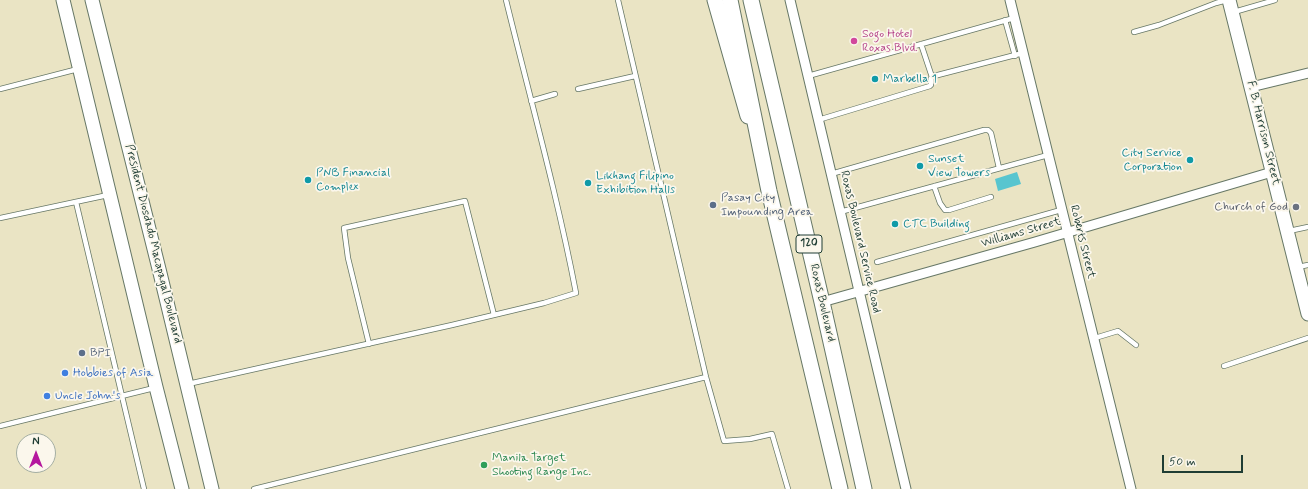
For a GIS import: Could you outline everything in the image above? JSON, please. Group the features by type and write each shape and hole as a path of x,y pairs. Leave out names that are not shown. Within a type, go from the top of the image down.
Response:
{"main road":[{"path":"63,0 182,489"},
{"name":"President Diosdado Macapagal Boulevard","path":"92,0 188,384 212,489"},
{"path":"715,0 768,191"},
{"name":"120","path":"730,0 768,191 840,489"},
{"name":"Roxas Boulevard","path":"751,0 864,489"},
{"name":"F. B. Harrison Street","path":"1229,4 1287,231 1302,266 1308,314"}],"street":[{"name":"Roxas Boulevard Service Road","path":"790,0 906,489"},
{"name":"Roberts Street","path":"1010,0 1010,19 1048,155 1130,489"},
{"path":"1251,87 1308,73"},
{"name":"Williams Street","path":"822,302 1067,233 1272,172"}],"lane":[{"path":"188,384 494,316 576,293 552,180 506,0"},
{"path":"618,0 706,377 724,441 750,439 772,434 788,489"},
{"path":"1134,32 1159,25 1197,10 1229,4 1274,0"},
{"path":"1195,4 1197,10"},
{"path":"808,76 1010,19"},
{"path":"818,120 930,86 932,77 921,44"},
{"path":"932,77 1019,54"},
{"path":"0,89 80,69"},
{"path":"578,89 635,76"},
{"path":"531,101 554,94"},
{"path":"831,174 984,130 988,130 990,134 999,168"},
{"path":"840,212 1048,155"},
{"path":"934,186 940,203 945,210 991,197"},
{"path":"0,218 110,194"},
{"path":"369,344 348,258 344,228 419,211 465,201 494,316"},
{"path":"76,202 144,489"},
{"path":"877,262 1061,210"},
{"path":"1287,231 1308,227"},
{"path":"1094,338 1118,331 1136,345"},
{"path":"1224,366 1308,338"},
{"path":"254,489 706,377"},
{"path":"0,426 156,387"}],"water":[{"path":"1017,172 1021,184 998,191 995,179"}],"place":[{"name":"Sogo Hotel Roxas Blvd.","path":"854,41"},
{"name":"Marbella 1","path":"875,79"},
{"name":"City Service Corporation","path":"1190,160"},
{"name":"Sunset View Towers","path":"920,166"},
{"name":"PNB Financial Complex","path":"308,180"},
{"name":"Likhang Filipino Exhibition Halls","path":"588,183"},
{"name":"Pasay City Impounding Area","path":"713,205"},
{"name":"Church of God","path":"1296,207"},
{"name":"CTC Building","path":"895,224"},
{"name":"BPI","path":"82,353"},
{"name":"Hobbies of Asia","path":"65,373"},
{"name":"Uncle John's","path":"47,396"},
{"name":"Manila Target Shooting Range Inc.","path":"484,465"}]}
